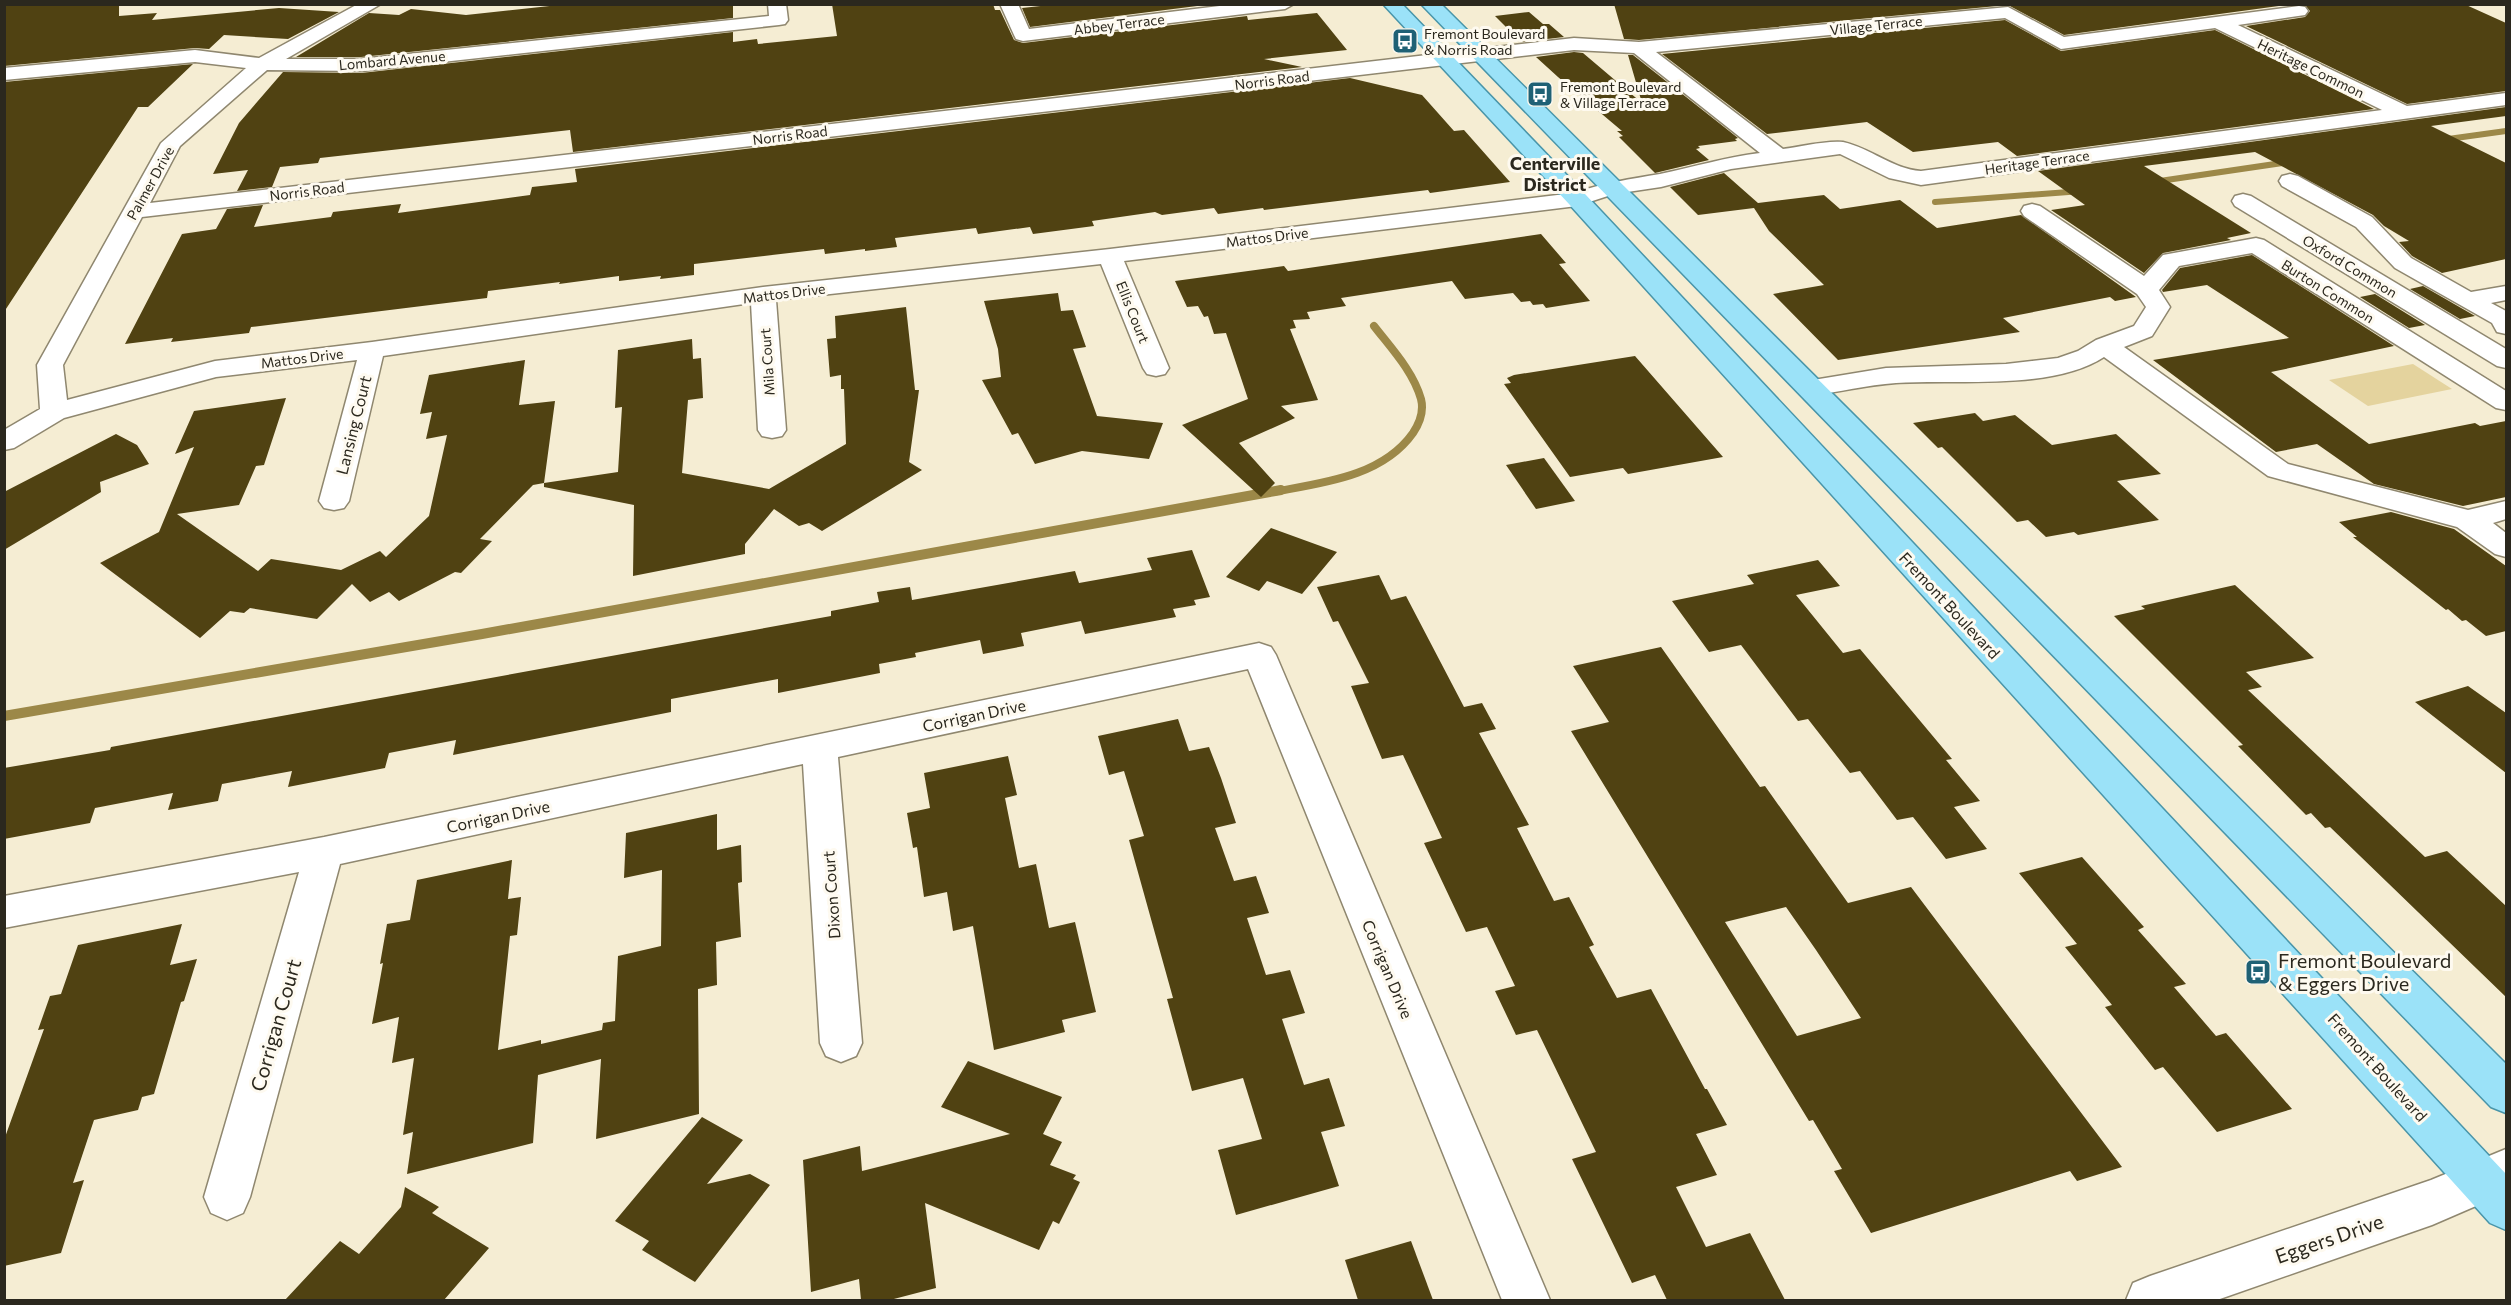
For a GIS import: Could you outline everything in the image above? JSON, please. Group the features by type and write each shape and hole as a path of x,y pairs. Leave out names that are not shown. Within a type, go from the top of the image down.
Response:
{"main road":[{"name":"Fremont Boulevard","path":"1392,4 1444,60 1810,388 2506,1093"},
{"name":"Fremont Boulevard","path":"1430,4 1481,55 1593,194 2498,1187"}],"street":[{"name":"Palmer Drive","path":"54,412 50,365 171,143 262,64 372,4"},
{"name":"Abbey Terrace","path":"1008,4 1023,35 1285,4"},
{"name":"Village Terrace","path":"1444,60 1574,44 1639,48 2008,12 2061,43 2300,11"},
{"name":"Lombard Avenue","path":"4,74 195,56 262,64 361,65 778,12"},
{"name":"Heritage Common","path":"2218,22 2405,113"},
{"path":"1639,48 1778,156"},
{"name":"Norris Road","path":"135,211 1444,60"},
{"name":"Heritage Terrace","path":"1593,194 1731,163 1840,148 1854,150 1890,173 1907,178 1921,178 2506,99"},
{"path":"2290,181 2364,222 2403,263 2502,319 2506,327"},
{"name":"Mattos Drive","path":"4,442 54,412 215,369 372,350 763,294 1110,256 1593,194"},
{"name":"Oxford Common","path":"2243,201 2506,360"},
{"path":"1810,388 1896,375 2023,372 2093,356 2105,345 2143,331 2158,307 2146,289 2032,211"},
{"name":"Burton Common","path":"2146,289 2171,260 2256,245 2506,402"},
{"name":"Ellis Court","path":"1110,256 1156,368"},
{"path":"2478,306 2475,298 2506,293"},
{"name":"Mila Court","path":"763,294 772,430"},
{"path":"2105,345 2278,470 2469,520 2506,547"},
{"name":"Lansing Court","path":"334,501 372,350"},
{"path":"2469,520 2506,510"},
{"name":"Corrigan Drive","path":"4,912 324,852 1258,655 1526,1300"},
{"name":"Dixon Court","path":"820,748 841,1043"},
{"name":"Corrigan Court","path":"226,1197 324,852"},
{"name":"Eggers Drive","path":"2150,1300 2432,1202 2498,1187"}],"shaded area":[{"path":"2413,364 2452,389 2368,406 2329,380"}],"building":[{"path":"4,4 119,4 119,16 157,13 152,20 279,8 339,12 288,39 224,35 209,49 195,48 4,66"},
{"path":"568,4 733,4 733,18 361,57 296,57 369,13 399,15 411,9 466,15"},
{"path":"832,4 993,4 995,10 1000,10 1014,40 1023,43 1247,16 1248,20 1317,13 1347,50 1264,59 1302,67 573,152 570,130 320,158 318,163 280,167 272,187 237,191 248,170 213,174 239,123 283,72 361,73 733,32 733,42 757,39 758,44 837,36"},
{"path":"1059,4 1213,4 1030,27 1022,8"},
{"path":"1614,4 2293,4 2064,35 2008,5 1639,40 1624,39"},
{"path":"2304,4 2464,4 2506,23 2506,91 2407,104 2246,26 2305,17 2310,11"},
{"path":"1529,12 1543,24 1549,24 1564,37 1521,42 1495,16"},
{"path":"2005,20 2061,51 2215,30 2374,109 2017,156 1998,142 1913,152 1867,122 1767,134 1662,54"},
{"path":"1583,53 1642,103 1628,55 1633,55 1738,138 1735,139 1737,141 1698,146 1700,148 1696,149 1709,160 1655,173 1619,137 1623,136 1617,131 1622,131 1536,57"},
{"path":"193,64 148,107 138,107 4,312 4,82"},
{"path":"1350,78 1422,95 1454,131 1464,130 1510,182 1430,193 1428,190 1218,214 1214,208 1162,215 1155,212 1092,221 1094,226 1033,234 1030,227 978,234 976,228 895,238 897,247 825,254 824,249 694,264 694,275 619,281 619,276 559,284 560,282 488,291 487,298 251,327 249,333 171,342 173,338 125,344 182,234 216,229 227,209 263,205 254,227 331,217 333,212 401,204 398,213 530,195 532,187 577,182 575,169"},
{"path":"2506,107 2506,116 2431,126 2506,163 2506,259 2442,273 2412,256 2399,242 2409,241 2384,226 2373,215 2255,152 2144,166 2251,233 2227,238 2231,240 2163,253 2144,273 2051,210 2085,205 2038,171"},
{"path":"1724,173 1758,203 1824,195 1840,209 1900,200 1937,228 2021,215 2136,297 2115,301 2110,297 2003,318 2020,332 1838,360 1773,294 1824,285 1769,231 1754,208 1698,215 1670,187"},
{"path":"1541,234 1566,263 1559,264 1590,301 1546,308 1543,304 1533,305 1530,301 1521,302 1513,293 1465,299 1452,281 1341,298 1346,306 1307,312 1310,319 1293,320 1296,328 1290,329 1318,400 1281,406 1295,418 1239,443 1275,483 1261,497 1182,425 1248,399 1226,333 1214,334 1208,316 1204,317 1198,306 1187,307 1175,281 1284,266 1288,271"},
{"path":"2252,255 2394,346 2271,372 2369,444 2475,423 2480,426 2506,421 2506,497 2463,506 2374,484 2317,444 2276,452 2153,360 2289,338 2207,285 2163,292 2162,290 2180,268"},
{"path":"2423,286 2475,316 2460,319 2410,289"},
{"path":"1058,293 1061,311 1073,310 1086,347 1073,349 1097,416 1163,423 1149,459 1082,451 1035,464 1018,433 1012,435 982,380 1001,377 998,349 984,301"},
{"path":"2375,294 2425,325 2409,328 2360,297"},
{"path":"906,307 915,390 919,390 909,462 922,470 822,531 809,523 799,526 774,509 745,544 745,554 633,576 634,505 544,487 544,483 618,472 622,407 615,408 618,350 692,339 693,359 701,358 703,398 688,400 682,473 769,489 846,444 844,389 841,389 841,375 830,377 827,339 836,338 835,316"},
{"path":"1635,356 1723,457 1628,474 1623,468 1570,477 1504,384 1511,383 1507,378"},
{"path":"525,360 519,405 555,401 544,483 533,485 480,539 492,541 461,573 455,572 399,601 389,592 370,602 352,584 317,619 250,608 244,613 230,611 200,638 100,563 159,532 194,447 175,454 194,411 286,398 264,465 256,466 239,505 177,514 258,571 271,559 341,570 380,551 386,557 429,516 447,435 426,439 432,412 420,414 429,375"},
{"path":"1975,413 1983,421 2015,415 2052,445 2116,434 2161,474 2117,481 2159,520 2078,535 2074,532 2046,537 2028,520 2017,522 1942,447 1938,448 1913,423"},
{"path":"116,434 137,445 149,464 100,482 101,492 4,550 4,492"},
{"path":"1544,458 1575,501 1536,509 1506,465"},
{"path":"2391,512 2454,529 2506,566 2506,631 2486,636 2466,620 2462,621 2353,537 2357,537 2339,522"},
{"path":"1271,528 1337,552 1302,594 1267,581 1259,591 1226,577"},
{"path":"1192,550 1210,597 1194,600 1196,605 1173,609 1176,617 1085,634 1081,621 1021,633 1024,646 983,654 980,640 915,653 916,657 879,664 880,673 778,693 778,679 671,699 671,712 453,755 456,740 389,753 385,768 288,787 292,771 222,784 218,801 168,810 173,793 95,808 90,823 4,839 4,768 831,616 831,611 879,602 877,592 910,587 912,600 1075,571 1079,583 1152,570 1147,558"},
{"path":"1818,560 1840,586 1796,595 1843,653 1860,649 1952,759 1946,760 1980,801 1954,807 1987,849 1946,859 1913,817 1897,820 1860,771 1850,773 1808,719 1798,721 1741,645 1709,652 1672,601 1754,584 1747,575"},
{"path":"1379,575 1391,600 1406,596 1464,707 1482,703 1496,729 1479,733 1529,825 1517,828 1554,901 1569,897 1594,945 1589,947 1617,998 1651,989 1727,1125 1696,1134 1717,1175 1676,1187 1706,1247 1750,1233 1785,1300 1667,1300 1655,1275 1632,1283 1572,1159 1596,1152 1537,1030 1516,1035 1495,991 1515,986 1487,927 1466,932 1424,843 1442,838 1403,755 1382,759 1351,686 1369,683 1338,621 1333,622 1317,587"},
{"path":"2235,585 2314,658 2246,672 2262,687 2248,690 2425,857 2447,851 2506,906 2506,997 2330,827 2325,828 2311,813 2306,815 2238,746 2243,745 2114,616 2145,609 2141,606"},
{"path":"1661,647 1760,787 1765,786 1848,903 1911,887 2122,1167 2077,1181 2070,1171 1871,1233 1834,1171 1842,1169 1813,1120 1809,1121 1571,731 1609,722 1573,666","holes":["1786,907 1861,1018 1797,1036 1725,922"]},
{"path":"2468,686 2506,713 2506,773 2415,702"},
{"path":"1178,719 1189,751 1209,747 1221,778 1236,823 1215,828 1234,881 1256,876 1269,913 1247,918 1266,975 1290,970 1305,1013 1282,1019 1304,1085 1329,1078 1345,1126 1321,1132 1339,1186 1236,1215 1218,1150 1262,1139 1243,1078 1192,1091 1167,999 1173,998 1129,840 1144,836 1124,771 1109,775 1098,736"},
{"path":"1008,756 1017,795 1005,798 1019,868 1036,864 1049,928 1075,922 1096,1012 1062,1020 1065,1032 994,1050 973,926 953,931 947,892 924,897 917,847 913,848 907,813 930,808 924,773"},
{"path":"717,814 717,850 741,845 742,882 738,883 741,937 716,942 717,985 698,989 699,1114 596,1139 601,1059 538,1075 533,1143 407,1174 413,1132 403,1135 414,1058 392,1063 399,1017 372,1024 383,963 380,964 387,924 410,920 417,880 512,860 508,899 521,897 517,935 510,936 498,1050 541,1040 541,1044 602,1030 603,1023 615,1021 618,956 661,946 662,870 624,878 626,833"},
{"path":"2082,857 2144,927 2138,930 2186,984 2174,987 2216,1036 2226,1033 2292,1109 2217,1132 2163,1067 2155,1070 2105,1007 2112,1005 2065,947 2077,944 2019,873"},
{"path":"182,924 170,965 197,959 184,1001 181,1002 154,1094 142,1097 138,1110 94,1120 73,1183 84,1180 61,1253 4,1266 4,1140 44,1029 38,1030 50,996 61,994 78,945"},
{"path":"968,1061 1062,1097 1043,1134 1062,1142 1050,1165 1076,1175 1073,1179 1080,1182 1059,1224 1053,1221 1039,1250 925,1203 936,1288 890,1300 861,1300 859,1279 811,1292 803,1160 860,1146 862,1171 1010,1134 941,1107"},
{"path":"702,1117 743,1140 707,1184 750,1174 770,1185 695,1282 642,1250 649,1241 615,1221"},
{"path":"405,1187 439,1207 432,1213 489,1248 444,1300 285,1300 340,1241 359,1254 401,1207"},
{"path":"1411,1241 1433,1300 1358,1300 1345,1260"}],"waterway":[{"path":"2441,140 2506,131"},
{"path":"2153,182 2289,162"},
{"path":"1935,202 2082,191"},
{"path":"1273,492 1330,481 1368,469 1385,460 1413,433 1420,417 1421,399 1413,379 1401,360 1374,326"},
{"path":"4,716 482,634 1281,490"}],"place":[{"name":"Fremont Boulevard & Norris Road","path":"1405,41"},
{"name":"Fremont Boulevard & Village Terrace","path":"1540,94"},
{"name":"Fremont Boulevard & Eggers Drive","path":"2258,972"}],"district":[{"name":"Centerville District","path":"1555,174"}]}
